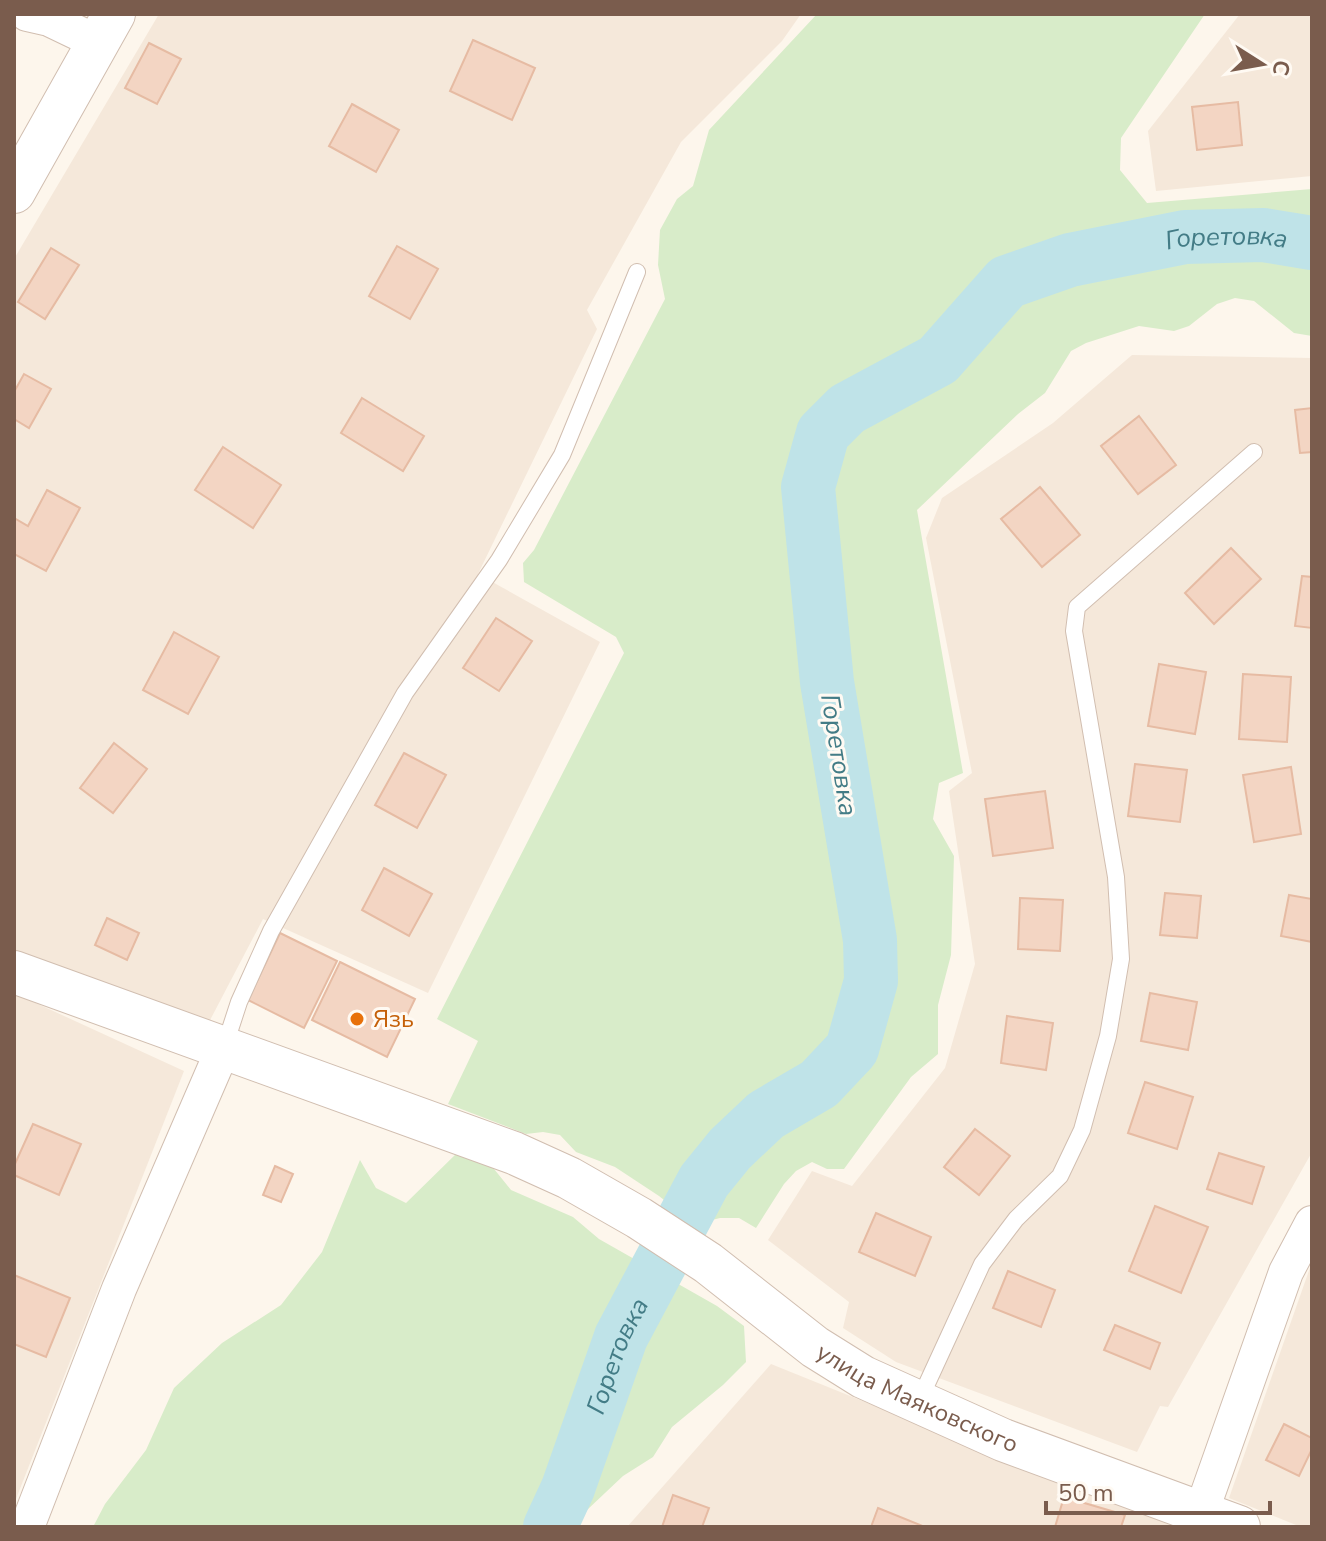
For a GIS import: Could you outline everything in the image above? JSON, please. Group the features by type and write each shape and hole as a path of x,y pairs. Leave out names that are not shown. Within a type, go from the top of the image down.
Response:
{"street":[{"path":"14,192 107,29 27,14"},
{"name":"улица Маяковского","path":"14,972 514,1153 569,1178 708,1263 815,1347 863,1377 1003,1440 1212,1522"},
{"path":"27,1527 119,1289 223,1049"},
{"path":"1212,1522 1286,1272 1312,1223"}],"lane":[{"path":"223,1049 239,1002 271,931 405,693 499,560 562,455 637,272"},
{"path":"918,1403 982,1264 1016,1219 1060,1176 1082,1130 1108,1036 1121,959 1116,877 1074,631 1077,607 1254,452"}],"shaded area":[{"path":"159,14 801,14 782,41 681,142 587,310 597,329 478,574 600,642 428,993 263,919 208,1024 14,950 14,259"},
{"path":"1240,14 1312,14 1312,176 1156,191 1148,131"},
{"path":"1132,355 1312,358 1312,1152 1168,1407 1160,1406 1137,1452 896,1362 843,1328 849,1302 768,1240 812,1171 852,1186 945,1068 975,964 949,791 972,773 926,538 942,498 1053,423"},
{"path":"14,993 184,1071 14,1504"},
{"path":"1312,1262 1312,1527 1301,1527 1229,1498"},
{"path":"771,1364 1175,1527 627,1527"}],"green space":[{"path":"817,14 1205,14 1121,138 1120,170 1147,203 1312,189 1312,336 1294,333 1254,301 1235,298 1217,304 1189,326 1174,331 1139,326 1086,343 1071,351 1045,393 1018,414 917,510 963,773 939,783 933,819 954,856 951,955 938,1005 938,1054 911,1077 844,1169 827,1169 812,1162 796,1171 756,1228 739,1218 704,1222 688,1219 615,1167 576,1152 560,1135 543,1132 526,1134 448,1104 478,1041 437,1019 624,653 616,637 524,582 523,563 534,550 665,299 658,265 660,230 677,199 693,186 709,130"},
{"path":"457,1153 490,1164 511,1190 573,1217 599,1239 717,1306 744,1326 746,1362 672,1427 653,1457 623,1476 569,1527 93,1527 105,1504 146,1450 174,1388 222,1343 281,1305 322,1252 360,1160 376,1188 406,1203"}],"building":[{"path":"473,40 535,68 512,120 450,91"},
{"path":"149,43 181,59 157,104 125,88"},
{"path":"1238,102 1242,145 1197,150 1192,107"},
{"path":"352,104 399,130 376,172 329,146"},
{"path":"397,246 438,269 410,319 369,296"},
{"path":"51,248 79,265 45,319 18,302"},
{"path":"24,374 51,389 29,428 14,419 14,392"},
{"path":"362,398 424,436 403,471 341,433"},
{"path":"1312,408 1312,452 1300,453 1295,410"},
{"path":"1139,416 1176,465 1138,494 1101,446"},
{"path":"223,447 281,485 253,528 195,490"},
{"path":"1040,487 1080,535 1042,567 1001,519"},
{"path":"47,490 80,508 46,571 14,554 14,518 28,526"},
{"path":"1231,548 1261,579 1214,624 1185,593"},
{"path":"1302,576 1312,577 1312,628 1295,626"},
{"path":"496,618 532,641 499,691 463,668"},
{"path":"174,632 219,657 188,714 143,690"},
{"path":"1159,664 1206,672 1195,734 1148,726"},
{"path":"1243,674 1291,677 1287,742 1239,739"},
{"path":"114,743 147,769 113,813 80,788"},
{"path":"404,753 446,775 417,828 375,805"},
{"path":"1135,764 1187,770 1180,822 1128,816"},
{"path":"1291,767 1301,834 1254,842 1243,775"},
{"path":"1045,791 1053,848 993,856 985,799"},
{"path":"384,868 432,894 409,936 362,910"},
{"path":"1165,893 1201,896 1197,938 1160,935"},
{"path":"1289,895 1312,899 1312,942 1281,936"},
{"path":"1020,898 1063,900 1060,951 1018,949"},
{"path":"107,918 139,933 127,960 95,945"},
{"path":"280,933 337,961 304,1028 248,1000"},
{"path":"340,962 415,999 387,1057 312,1020"},
{"path":"1150,993 1197,1002 1188,1050 1141,1041"},
{"path":"1007,1016 1053,1023 1046,1070 1001,1063"},
{"path":"1145,1082 1193,1097 1177,1149 1128,1133"},
{"path":"33,1124 81,1144 59,1195 14,1175 14,1166"},
{"path":"975,1129 1010,1156 979,1195 944,1167"},
{"path":"1219,1153 1264,1167 1252,1204 1207,1189"},
{"path":"275,1166 293,1174 281,1202 263,1195"},
{"path":"1155,1206 1208,1227 1181,1293 1129,1271"},
{"path":"876,1213 931,1237 915,1276 859,1252"},
{"path":"1008,1271 1055,1290 1041,1327 993,1308"},
{"path":"14,1275 70,1298 46,1357 14,1344"},
{"path":"1115,1325 1160,1343 1150,1369 1104,1350"},
{"path":"1284,1424 1312,1438 1312,1449 1299,1476 1266,1460"},
{"path":"673,1495 709,1508 702,1527 662,1527"},
{"path":"1064,1497 1125,1515 1121,1527 1055,1527"},
{"path":"878,1508 925,1527 871,1527"}],"waterway":[{"name":"Горетовка","path":"550,1527 568,1488 621,1337 704,1181 730,1149 766,1115 819,1084 852,1049 871,981 870,940 827,682 808,487 823,433 847,409 938,360 1007,282 1070,260 1185,237 1263,235 1312,243"}],"place":[{"name":"Язь","path":"357,1019"}]}
